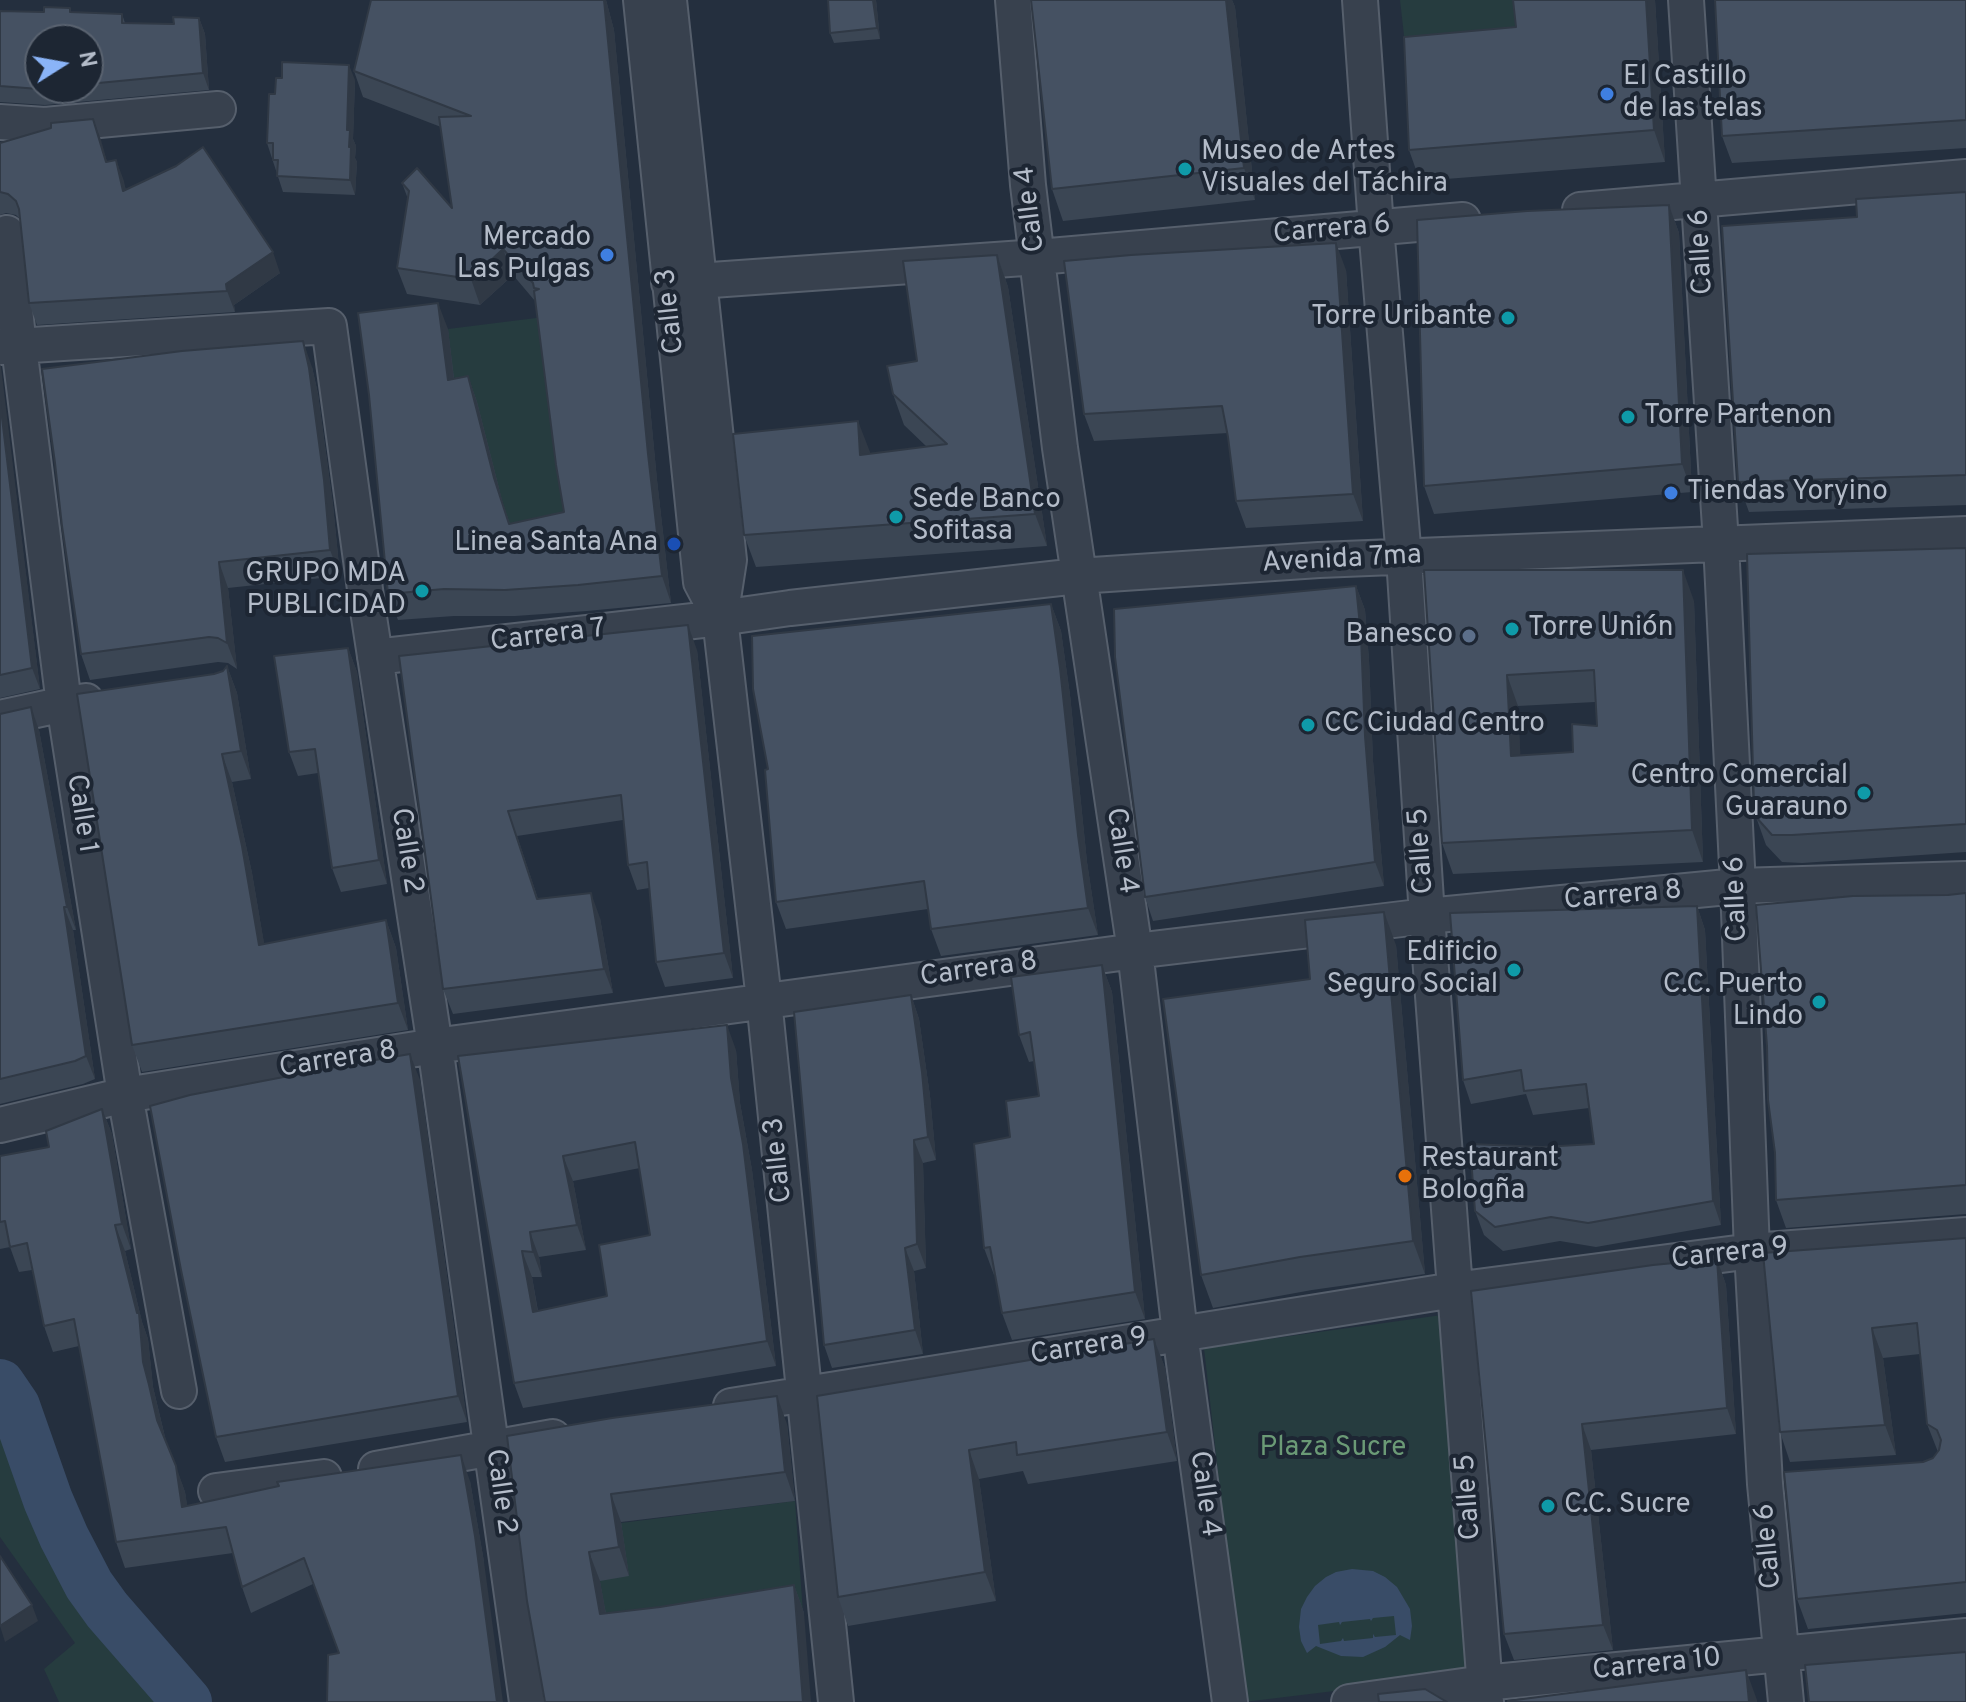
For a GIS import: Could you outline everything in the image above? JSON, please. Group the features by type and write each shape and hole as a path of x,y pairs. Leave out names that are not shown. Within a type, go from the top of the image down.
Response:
{"street":[{"name":"Calle 3","path":"641,0 684,282"},
{"name":"Calle 3","path":"669,0 701,582 720,618 764,1000 836,1702"},
{"name":"Calle 4","path":"1013,0 1028,185 1038,257 1052,450 1078,576 1135,951 1180,1333 1230,1702"},
{"name":"Calle 5","path":"1360,0 1404,558 1427,916 1485,1692"},
{"name":"Calle 6","path":"1686,0 1721,543 1752,1251 1780,1483 1781,1654 1786,1702"},
{"path":"0,122 45,125 218,109"},
{"path":"1546,213 1966,177"},
{"name":"Carrera 6","path":"684,282 1038,257 1499,217"},
{"name":"Calle 1","path":"7,233 9,347 125,1095 179,1391"},
{"name":"Calle 2","path":"9,347 329,326 493,1447 527,1702"},
{"name":"Avenida 7ma","path":"720,618 1078,576 1319,560 1966,534"},
{"name":"Carrera 7","path":"375,657 720,618"},
{"path":"0,718 110,697"},
{"name":"Carrera 8","path":"0,1125 125,1095 435,1046 1135,951 1427,916 1738,886 1966,879"},
{"name":"Carrera 9","path":"694,1412 1454,1290 1752,1251 1966,1235"},
{"path":"216,1491 355,1473 586,1431"},
{"name":"Carrera 10","path":"1349,1702 1485,1692 1781,1654 1966,1636"}],"green space":[{"path":"1400,0 1521,0 1527,58 1407,62"},
{"path":"544,317 574,538 518,550 457,406 448,329"},
{"name":"Plaza Sucre","path":"1442,1315 1466,1675 1244,1702 1204,1348"},
{"path":"0,1379 24,1400 34,1424 42,1482 57,1532 110,1630 138,1673 169,1702 59,1702 44,1669 75,1643 0,1537"},
{"path":"795,1501 803,1613 541,1651 605,1610 600,1581 621,1523"}],"water":[{"path":"1352,1569 1373,1571 1397,1587 1410,1609 1410,1640 1400,1635 1385,1647 1363,1657 1341,1656 1316,1646 1307,1653 1299,1627 1301,1609 1315,1586 1336,1572","holes":["1394,1616 1396,1635 1375,1637 1373,1634 1373,1638 1344,1641 1343,1638 1320,1644 1318,1625 1339,1622 1340,1625 1342,1622"]}],"building":[{"path":"371,0 604,0 662,576 505,590 444,589 388,594 358,313 438,303 448,380 468,376 509,524 564,512 534,291 539,289 534,288 503,249 471,279 397,268 409,191 402,183 417,168 452,208 439,117 471,116 354,71"},
{"path":"828,0 873,0 877,28 830,33"},
{"path":"1031,0 1226,0 1244,168 1052,189"},
{"path":"1513,0 1646,0 1654,130 1409,150 1404,37 1516,27"},
{"path":"1715,0 1966,0 1966,120 1722,136"},
{"path":"44,7 70,8 70,12 122,14 122,23 174,24 173,17 199,18 203,73 104,82 104,24 24,24 24,88 0,86 0,11 44,12"},
{"path":"282,62 349,65 347,130 350,130 350,180 277,176 278,160 273,160 273,143 267,143 269,94 275,94 276,78 282,78"},
{"path":"93,119 106,162 116,160 123,191 176,166 203,147 273,252 226,284 227,291 29,303 19,209 16,201 0,192 0,143 51,128 51,123"},
{"path":"1966,192 1966,475 1738,482 1722,226 1857,217 1856,199"},
{"path":"1669,205 1682,464 1424,486 1417,220 1527,211"},
{"path":"1336,243 1353,494 1236,501 1222,406 1084,414 1064,261"},
{"path":"997,255 1035,514 744,535 733,434 858,421 860,455 947,444 893,394 887,366 917,361 903,261"},
{"path":"303,341 324,480 330,550 219,562 227,643 209,637 81,654 42,369 182,351"},
{"path":"0,401 32,668 0,675"},
{"path":"1966,548 1966,824 1772,835 1756,817 1754,806 1747,554"},
{"path":"1424,570 1683,570 1692,830 1442,843","holes":["1594,670 1597,726 1572,724 1573,752 1511,756 1507,675"]},
{"path":"1356,586 1375,862 1145,897 1115,657 1114,609"},
{"path":"1051,604 1088,908 931,929 924,881 776,902 765,770 768,769 753,689 752,636"},
{"path":"688,625 724,953 656,962 647,862 628,865 621,795 508,811 537,899 591,893 604,969 443,989 399,656"},
{"path":"348,648 379,860 332,868 315,749 289,752 274,656"},
{"path":"227,666 241,751 222,754 259,945 386,920 398,1003 132,1045 77,694 214,674"},
{"path":"31,707 67,907 64,907 86,1056 0,1079 0,714"},
{"path":"1966,893 1966,1185 1776,1200 1756,905 1853,896"},
{"path":"1697,906 1713,1201 1588,1223 1551,1217 1495,1227 1475,1211 1470,1144 1542,1147 1594,1144 1586,1084 1524,1091 1521,1070 1463,1080 1450,913"},
{"path":"1384,912 1413,1241 1201,1275 1163,999 1310,979 1305,920"},
{"path":"1102,965 1135,1292 1002,1313 990,1247 984,1248 974,1144 1010,1137 1006,1101 1039,1096 1030,1032 1019,1035 1011,977"},
{"path":"911,995 928,1137 914,1140 917,1244 905,1248 915,1330 824,1345 794,1012"},
{"path":"727,1025 731,1078 743,1144 767,1341 514,1383 458,1056","holes":["635,1142 650,1235 599,1245 607,1296 533,1312 522,1251 533,1252 530,1232 577,1225 563,1156"]},
{"path":"410,1054 458,1396 216,1437 150,1106 190,1095"},
{"path":"102,1109 122,1224 115,1225 139,1313 143,1362 157,1420 176,1466 182,1507 279,1486 277,1482 461,1455 497,1702 327,1702 328,1655 339,1653 304,1558 242,1587 226,1527 116,1542 74,1319 44,1326 27,1243 10,1247 5,1221 0,1222 0,1156 49,1147 46,1131"},
{"path":"1966,1238 1966,1582 1797,1599 1784,1472 1923,1462 1933,1458 1941,1440 1937,1430 1927,1424 1917,1323 1872,1328 1885,1425 1780,1432 1763,1253"},
{"path":"1717,1259 1727,1408 1582,1424 1603,1625 1504,1634 1471,1291"},
{"path":"1154,1339 1167,1432 1017,1455 1016,1442 969,1450 985,1572 838,1597 817,1396"},
{"path":"777,1396 785,1472 611,1494 619,1547 589,1552 600,1614 794,1585 803,1702 545,1702 527,1601 507,1436 612,1418"},
{"path":"0,1556 32,1605 0,1626"},
{"path":"1966,1652 1966,1702 1809,1702 1805,1665"},
{"path":"1746,1670 1749,1702 1508,1702 1508,1701"},
{"path":"1425,1689 1447,1702 1379,1702 1378,1694"}],"waterway":[{"path":"0,1384 15,1406 48,1500 89,1585 187,1702"}],"place":[{"name":"El Castillo de las telas","path":"1607,94"},
{"name":"Museo de Artes Visuales del Táchira","path":"1185,169"},
{"name":"Mercado Las Pulgas","path":"607,255"},
{"name":"Torre Uribante","path":"1508,318"},
{"name":"Torre Partenon","path":"1628,417"},
{"name":"Tiendas Yoryino","path":"1671,493"},
{"name":"Sede Banco Sofitasa","path":"896,517"},
{"name":"Linea Santa Ana","path":"674,544"},
{"name":"GRUPO MDA PUBLICIDAD","path":"422,591"},
{"name":"Torre Unión","path":"1512,629"},
{"name":"Banesco","path":"1469,636"},
{"name":"CC Ciudad Centro","path":"1308,725"},
{"name":"Centro Comercial Guarauno","path":"1864,793"},
{"name":"Edificio Seguro Social","path":"1514,970"},
{"name":"C.C. Puerto Lindo","path":"1819,1002"},
{"name":"Restaurant Bologña","path":"1405,1176"},
{"name":"C.C. Sucre","path":"1548,1506"}]}
